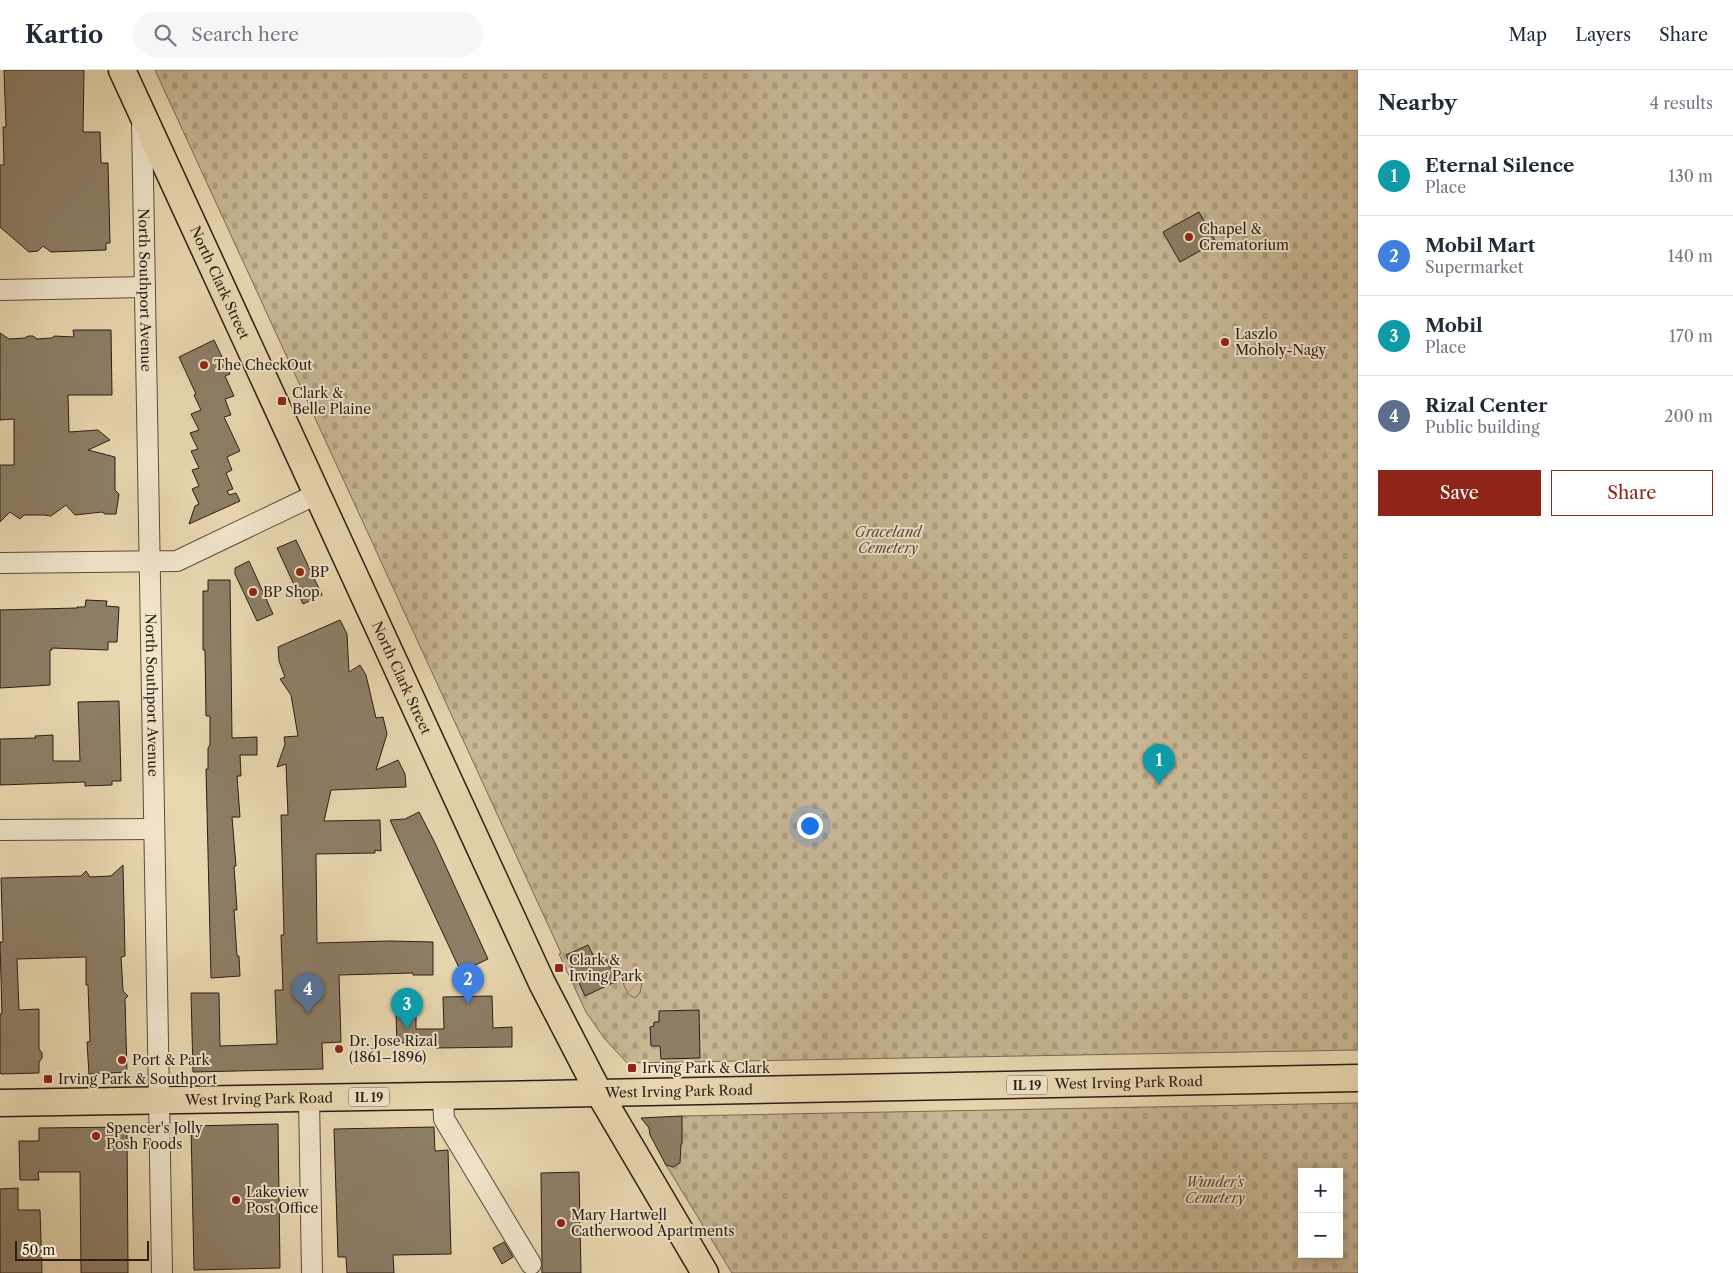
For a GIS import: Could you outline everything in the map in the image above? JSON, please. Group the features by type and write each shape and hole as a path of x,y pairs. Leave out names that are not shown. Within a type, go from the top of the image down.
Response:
{"main road":[{"name":"North Clark Street","path":"122,70 542,983 599,1093 705,1273"},
{"name":"West Irving Park Road","path":"0,1103 1358,1078"}],"street":[{"name":"North Southport Avenue","path":"142,116 162,1273"},
{"path":"0,290 145,287"},
{"path":"0,563 177,561 317,494"},
{"path":"0,830 154,829"},
{"path":"443,1096 444,1119 531,1264"},
{"path":"309,1098 312,1273"}],"green space":[{"name":"Graceland Cemetery","path":"155,70 1358,70 1358,1050 627,1063 604,1038 586,1012 559,954 561,953"},
{"path":"631,972 639,975 642,983 640,993 635,998 628,994 623,983 627,974"},
{"name":"Wunder's Cemetery","path":"1358,1103 1358,1273 732,1273 666,1165 649,1128 682,1116"}],"building":[{"path":"4,70 84,70 83,132 100,132 101,163 108,163 110,243 106,243 106,250 51,252 43,246 38,251 29,252 0,227 0,165 4,165 3,127 6,127"},
{"name":"Chapel & Crematorium","path":"1199,212 1216,242 1180,262 1163,232"},
{"path":"73,330 111,330 112,395 68,395 69,432 98,430 110,440 88,450 115,457 115,490 119,494 116,514 105,514 102,512 75,515 66,505 51,516 24,515 20,519 10,512 0,522 0,465 14,465 14,419 0,420 0,333 9,339 33,336 37,339 52,338 54,336 74,337"},
{"path":"214,340 230,374 225,376 234,396 225,399 231,415 224,417 240,451 227,457 232,470 226,473 233,489 227,491 229,495 236,493 240,501 189,524 195,506 199,504 192,489 199,486 192,470 199,468 191,451 198,449 190,433 199,430 191,414 201,410 194,395 196,394 179,357"},
{"name":"BP","path":"296,540 322,595 303,604 277,548"},
{"name":"BP Shop","path":"249,561 273,614 257,621 235,574 235,568"},
{"path":"208,580 230,580 232,738 257,737 257,755 240,755 241,776 237,776 240,817 232,817 237,910 234,910 240,976 211,978 206,769 208,769 208,748 210,745 210,716 206,716 205,650 203,650 203,591 208,591"},
{"path":"86,600 107,601 106,606 119,607 117,642 108,642 108,650 52,648 50,650 50,685 0,688 0,610 77,608 85,607"},
{"path":"340,620 347,634 349,672 360,665 366,675 376,718 383,717 387,734 376,770 398,760 405,774 406,787 331,790 324,821 380,820 381,851 375,850 375,853 316,854 317,943 433,942 433,975 413,975 413,973 339,975 341,1042 322,1043 323,1069 193,1072 191,993 219,993 220,1046 277,1044 275,990 283,990 281,935 284,935 281,815 288,815 286,764 277,767 285,744 284,737 298,736 291,695 280,679 285,677 279,661 278,647"},
{"path":"119,701 121,781 112,781 112,785 85,786 85,782 0,785 0,739 36,738 35,736 53,735 53,761 80,761 78,702"},
{"path":"419,812 488,959 461,972 390,820 405,819"},
{"path":"123,865 125,956 121,957 123,991 128,996 125,999 127,1072 89,1074 87,1042 90,1042 86,957 17,959 19,1010 39,1009 39,1049 42,1053 42,1058 39,1062 39,1073 1,1074 0,942 3,942 1,878 81,876 86,871 90,877 111,876"},
{"path":"588,945 597,963 606,958 617,981 585,996 566,955"},
{"path":"492,996 493,1028 512,1027 512,1047 436,1048 436,1042 397,1043 396,1015 416,1014 416,1029 444,1029 443,997"},
{"path":"699,1010 700,1058 661,1059 660,1046 651,1046 650,1027 654,1026 654,1022 659,1022 659,1011"},
{"path":"682,1116 680,1163 673,1167 666,1165 650,1135 649,1128 641,1118"},
{"name":"Lakeview Post Office","path":"278,1124 280,1268 194,1270 191,1126"},
{"path":"127,1127 128,1273 81,1273 80,1172 38,1172 39,1180 20,1180 19,1141 39,1141 39,1128"},
{"path":"434,1127 435,1151 448,1150 451,1254 393,1255 394,1273 347,1273 346,1257 338,1257 334,1129"},
{"name":"Mary Hartwell Catherwood Apartments","path":"579,1172 581,1273 542,1273 541,1173"},
{"path":"18,1188 18,1210 40,1210 42,1273 0,1273 0,1189"},
{"path":"504,1242 513,1257 502,1264 493,1248"}],"place":[{"name":"Chapel & Crematorium","path":"1189,237"},
{"name":"Laszlo Moholy-Nagy","path":"1225,342"},
{"name":"The CheckOut","path":"204,365"},
{"name":"Clark & Belle Plaine","path":"282,401"},
{"name":"BP","path":"300,572"},
{"name":"BP Shop","path":"253,592"},
{"name":"Eternal Silence","path":"1159,785"},
{"name":"Clark & Irving Park","path":"559,968"},
{"name":"Mobil Mart","path":"468,1004"},
{"name":"Rizal Center","path":"308,1014"},
{"name":"Mobil","path":"407,1029"},
{"name":"Dr. Jose Rizal (1861–1896)","path":"339,1049"},
{"name":"Port & Park","path":"122,1060"},
{"name":"Irving Park & Clark","path":"632,1068"},
{"name":"Irving Park & Southport","path":"48,1079"},
{"name":"Spencer's Jolly Posh Foods","path":"96,1136"},
{"name":"Lakeview Post Office","path":"236,1200"},
{"name":"Mary Hartwell Catherwood Apartments","path":"561,1223"}]}
